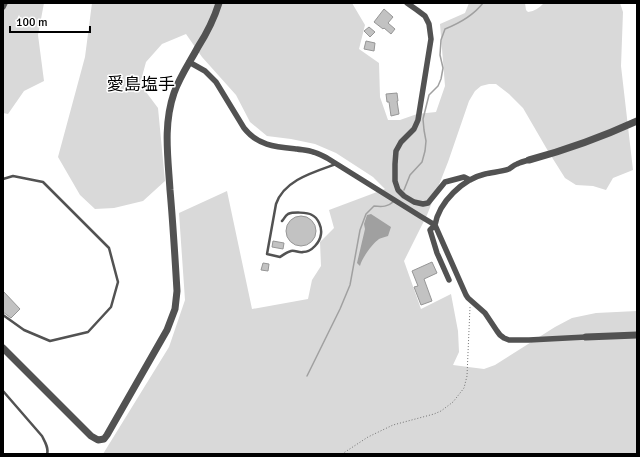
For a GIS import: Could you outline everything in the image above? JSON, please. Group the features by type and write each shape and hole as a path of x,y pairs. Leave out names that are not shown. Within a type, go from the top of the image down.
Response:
{"street":[{"path":"3,7 5,3"},
{"path":"3,348 91,436 98,440 104,439 164,336 175,309 177,291 168,156 168,116 179,80 204,38 214,18 219,3"},
{"path":"407,3 425,16 429,24 431,39 418,120 414,129 401,142 396,151 395,164 398,190 414,202 423,204 428,203 445,182 464,177 470,180"},
{"path":"189,62 205,72 216,82 247,133 257,140 274,146 313,152 327,158 435,225"},
{"path":"637,121 577,146 529,160 508,169 484,174 470,180 453,192 439,213 435,225 466,295 485,313 500,335 504,338 509,340 523,340 637,335"},
{"path":"435,225 430,230 436,253 449,280"}],"lane":[{"path":"282,221 287,215 295,213 312,215 320,223 322,229 321,235 315,246 304,252 290,251 280,257 267,254 276,204 278,198 286,187 313,172 338,164"},
{"path":"3,179 13,176 43,182 109,248 118,282 111,307 88,332 50,341 24,330 3,315"},
{"path":"3,391 42,436 48,452 47,454"}],"path":[{"path":"342,454 368,437 393,425 434,414 441,411 453,402 464,388 467,376 470,300"}],"shaded area":[{"path":"3,3 44,3 38,35 44,81 24,91 8,114 3,113"},
{"path":"92,3 352,3 365,25 359,49 379,63 380,97 388,120 400,120 417,114 436,112 445,86 440,24 465,13 469,3 525,3 526,10 528,12 537,9 544,3 620,3 623,12 621,66 633,170 613,178 606,190 593,186 576,185 565,178 523,108 496,84 481,86 475,91 469,101 448,162 427,215 404,261 421,309 451,294 458,331 459,352 453,365 484,369 495,365 572,318 596,313 637,311 637,454 103,454 169,347 185,300 179,213 227,191 252,309 308,299 312,280 321,266 320,242 334,228 329,210 385,189 373,177 336,153 315,144 267,136 250,122 236,95 202,57 186,34 162,44 146,62 140,84 158,108 165,181 143,201 114,208 95,209 80,195 58,157 85,57"},
{"path":"371,214 391,227 388,236 376,241 370,248 360,266 357,263 365,229 364,224 367,215"}],"building":[{"path":"384,9 393,17 388,23 395,29 391,34 374,22"},
{"path":"369,27 375,32 370,37 364,31"},
{"path":"366,41 375,43 374,51 364,49"},
{"path":"397,93 399,114 391,116 386,94"},
{"path":"301,216 312,220 316,231 312,242 301,246 290,242 286,231 290,220"},
{"path":"273,241 284,243 283,249 272,247"},
{"path":"432,262 437,273 424,279 432,301 421,305 414,287 418,286 412,271"},
{"path":"263,263 269,264 268,271 261,270"},
{"path":"3,291 20,309 11,318 3,312"}],"waterway":[{"path":"404,190 410,175 422,162 425,151 426,141 423,119 429,95 438,86 441,79 443,68 440,55 441,40 445,29 466,19 483,3"},
{"path":"307,376 340,309 350,285 360,230 366,214 374,206 385,206 394,201"}],"district":[{"name":"愛島塩手","path":"141,84"}]}
